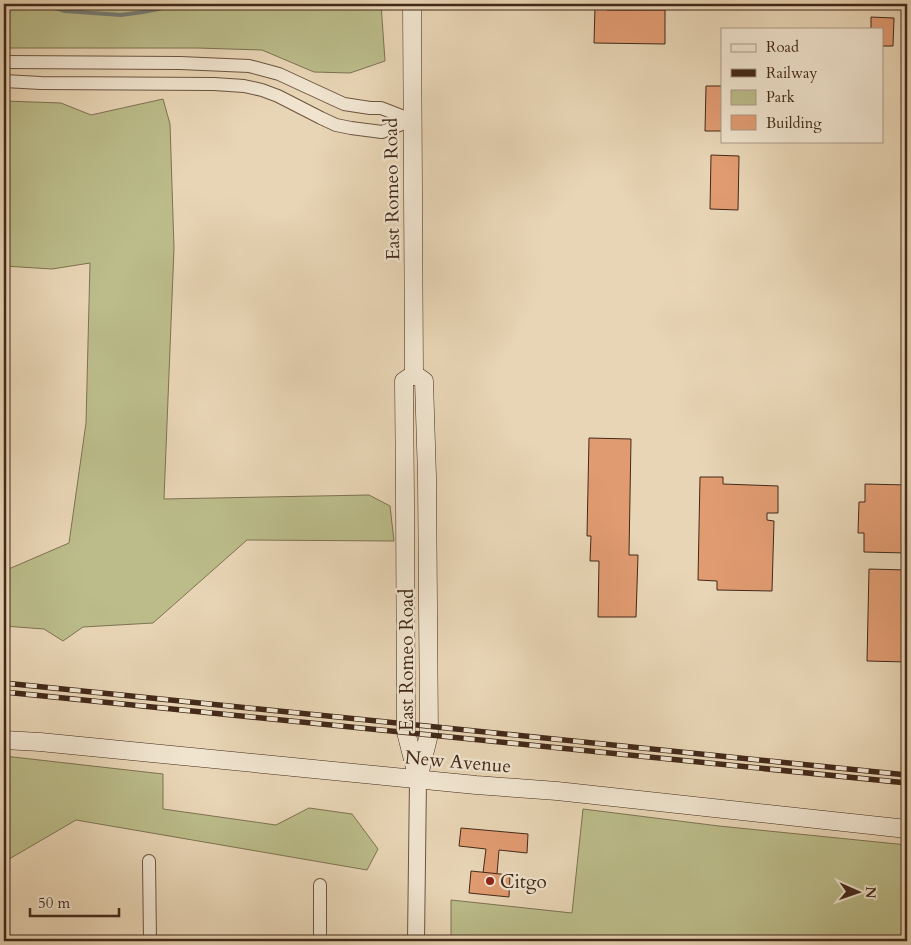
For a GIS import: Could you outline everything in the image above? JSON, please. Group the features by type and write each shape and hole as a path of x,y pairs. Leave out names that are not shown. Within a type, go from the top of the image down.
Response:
{"main road":[{"name":"East Romeo Road","path":"412,4 414,374 404,381 406,732 418,779"},
{"name":"New Avenue","path":"4,740 557,791 907,829"}],"street":[{"path":"4,62 180,63 249,66 280,74 344,104 381,108 412,120"},
{"path":"4,81 244,86 278,96 336,125 382,132 412,120"},
{"path":"416,941 418,779"},
{"path":"149,861 150,941"},
{"path":"320,885 320,941"}],"green space":[{"path":"4,4 381,4 385,61 350,73 314,72 262,50 4,48"},
{"path":"163,99 170,124 174,248 164,499 369,495 390,506 394,541 247,540 153,623 83,627 63,641 44,629 4,626 4,571 69,543 86,423 90,263 52,269 4,266 4,101 61,103 91,115"},
{"path":"4,756 163,774 163,809 276,825 309,808 352,814 378,849 367,870 76,820 4,862"},
{"path":"583,809 719,826 907,845 907,941 451,941 451,900 572,913"}],"building":[{"path":"590,4 607,4 607,10 665,10 665,44 594,43 595,7 590,7"},
{"path":"871,17 894,18 893,46 884,46 884,28 871,28"},
{"path":"706,86 721,86 721,131 705,131"},
{"path":"711,155 739,156 738,210 710,209"},
{"path":"589,438 631,439 629,555 638,555 636,617 598,617 599,561 590,561 591,536 587,536"},
{"path":"700,477 723,477 723,484 778,486 778,513 767,513 767,520 774,521 772,591 717,590 717,581 698,580"},
{"path":"865,484 907,485 907,553 864,552 864,533 858,533 859,502 865,502"},
{"path":"869,569 907,570 907,662 867,661"},
{"name":"Citgo","path":"461,828 528,834 527,853 499,850 497,874 483,873 486,849 459,846"},
{"name":"Citgo","path":"471,871 510,875 509,897 469,893"}],"waterway":[{"path":"32,4 65,11 121,15 168,7"}],"railway":[{"path":"4,683 907,775"},
{"path":"4,692 907,783"}],"place":[{"name":"Citgo","path":"490,881"}]}
